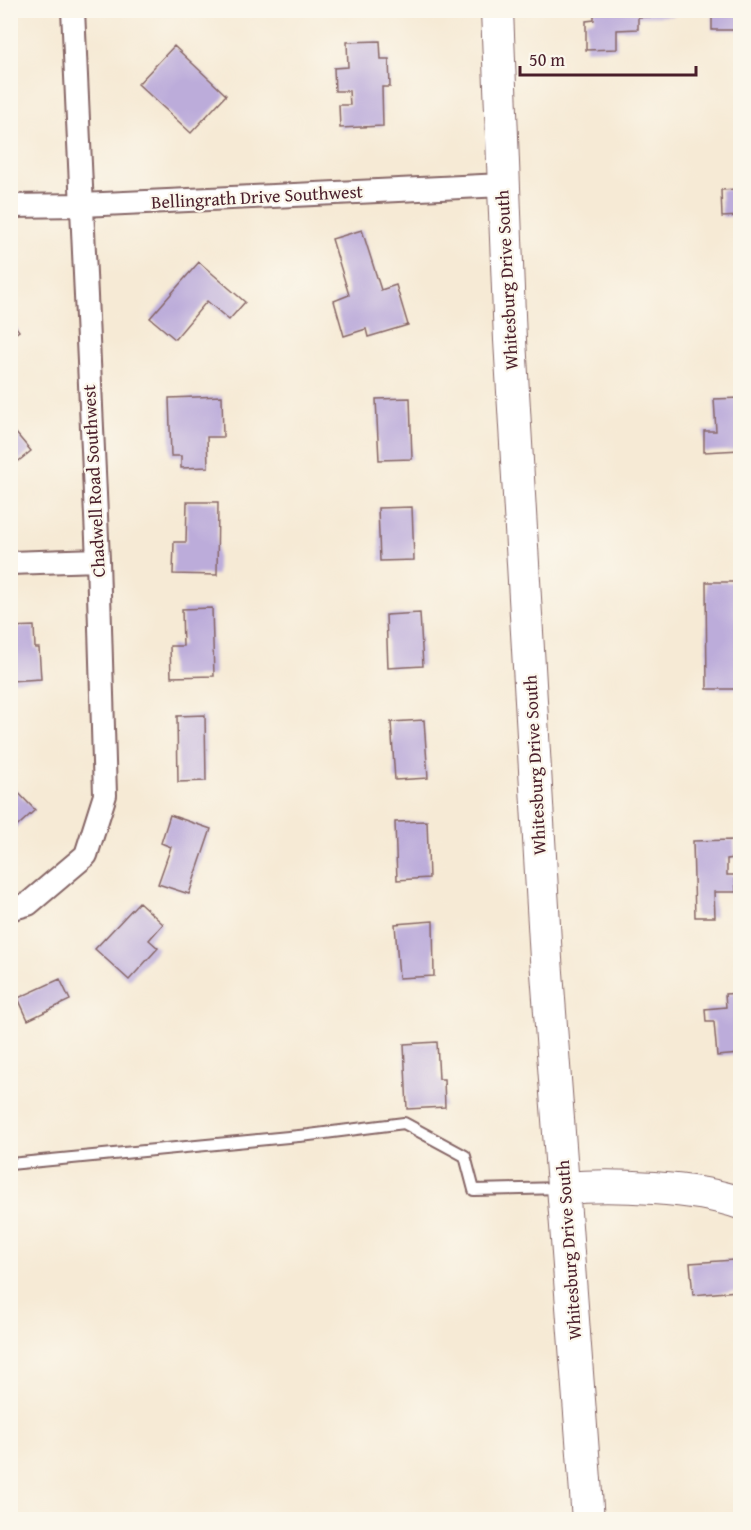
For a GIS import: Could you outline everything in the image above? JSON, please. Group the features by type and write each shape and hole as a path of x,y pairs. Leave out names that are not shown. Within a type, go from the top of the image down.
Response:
{"main road":[{"name":"Whitesburg Drive South","path":"497,10 503,185 546,959 588,1520"},
{"path":"564,1188 601,1185 720,1195 741,1203"}],"street":[{"name":"Chadwell Road Southwest","path":"10,909 28,904 86,855 105,795 98,560 73,10"},
{"name":"Bellingrath Drive Southwest","path":"10,206 82,205 503,185"},
{"path":"10,563 98,560"}],"lane":[{"path":"10,1164 309,1135 404,1123 465,1156 474,1190 564,1188"}],"building":[{"path":"156,10 187,10 187,14 156,15"},
{"path":"594,10 674,10 674,16 638,17 638,29 617,30 617,49 586,50 586,21 594,20"},
{"path":"712,10 740,10 740,30 712,30"},
{"path":"380,41 381,59 389,59 390,87 382,87 383,126 340,128 339,105 350,105 349,91 335,91 334,68 348,67 347,42"},
{"path":"174,46 226,95 191,133 138,84"},
{"path":"737,142 740,142 740,216 722,217 721,190 738,189"},
{"path":"362,230 381,290 396,285 408,325 368,337 366,329 344,336 334,301 349,295 332,239"},
{"path":"199,262 245,302 229,320 207,301 175,339 150,318"},
{"path":"10,319 19,331 10,337"},
{"path":"222,396 223,437 207,437 208,467 181,468 181,456 171,456 169,398"},
{"path":"410,398 412,459 379,460 376,399"},
{"path":"740,398 740,450 704,452 704,431 716,431 714,399"},
{"path":"10,426 31,451 10,468"},
{"path":"187,502 218,502 217,575 173,574 174,542 186,542"},
{"path":"412,507 414,560 380,561 378,508"},
{"path":"706,582 735,582 736,616 740,616 740,689 707,689"},
{"path":"212,608 214,676 171,677 170,646 183,646 182,609"},
{"path":"420,613 423,666 388,668 386,615"},
{"path":"34,626 35,648 39,648 41,679 10,681 10,627"},
{"path":"205,715 206,781 178,782 177,716"},
{"path":"424,720 428,778 395,780 391,722"},
{"path":"10,784 35,810 10,833"},
{"path":"170,815 211,829 189,894 158,884 171,847 161,843"},
{"path":"427,821 429,878 397,880 395,822"},
{"path":"734,840 735,858 727,859 727,875 735,875 736,892 714,892 715,917 695,917 693,841"},
{"path":"139,902 163,924 149,940 158,948 129,980 95,949"},
{"path":"433,921 434,976 399,978 395,924"},
{"path":"60,979 70,1000 28,1020 18,998"},
{"path":"740,993 740,1054 717,1056 714,1022 706,1022 705,1009 726,1007 725,994"},
{"path":"437,1042 439,1079 444,1079 445,1107 407,1109 404,1044"},
{"path":"734,1260 737,1291 693,1295 690,1263"},
{"path":"735,1479 740,1479 740,1503 737,1503"}]}
